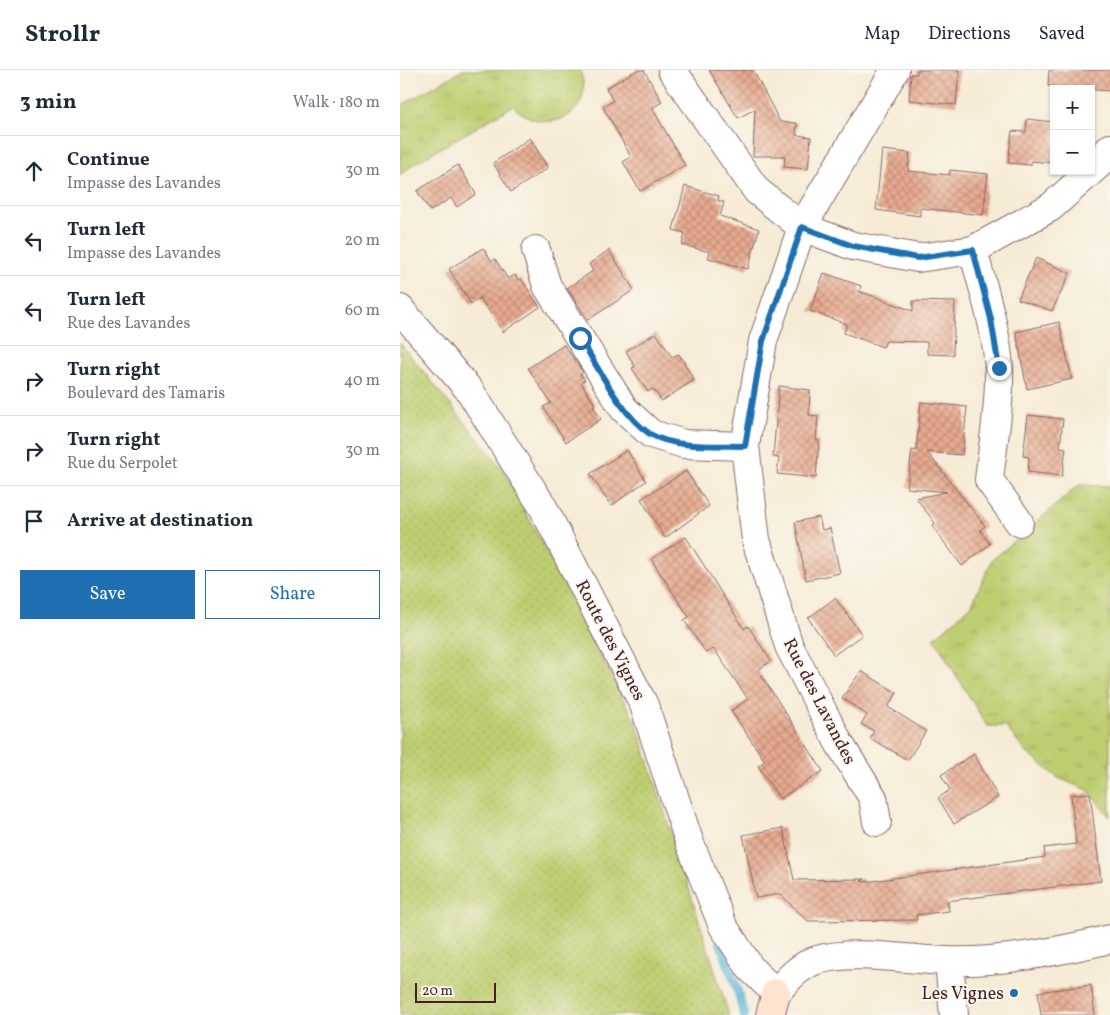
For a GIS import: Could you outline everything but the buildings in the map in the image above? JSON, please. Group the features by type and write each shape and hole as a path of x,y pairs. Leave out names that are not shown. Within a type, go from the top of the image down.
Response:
{"street":[{"path":"672,70 757,191 802,227 853,246 918,258 973,250 1051,207 1106,160"},
{"name":"Rue des Lavandes","path":"877,822 872,798 839,742 789,646 756,540 745,446 763,341 802,227 895,70"},
{"path":"536,250 547,286 624,409 651,434 684,444 745,446"},
{"path":"973,250 991,319 999,368 998,406 989,480 1019,522"},
{"name":"Route des Vignes","path":"400,310 470,391 543,506 644,705 689,841 723,926 773,1004"},
{"path":"773,1004 791,974 817,960 838,956 891,957 949,962 1023,956 1110,939"},
{"path":"949,962 954,1015"}],"green space":[{"path":"463,70 580,70 583,86 581,100 575,110 565,118 553,121 539,120 526,116 513,106 415,163 400,175 400,106"},
{"path":"400,343 503,469 637,725 729,1015 400,1015"},
{"path":"1079,485 1110,486 1110,817 1088,790 1058,778 1026,752 1005,726 987,726 934,638 971,606 992,560"}],"waterway":[{"path":"720,942 744,1015"}],"place":[{"name":"Les Vignes","path":"1014,993"}],"route":[{"path":"580,338 624,409 651,434 684,444 745,446 763,341 802,227 853,246 918,258 973,250 991,319 999,368"}]}
